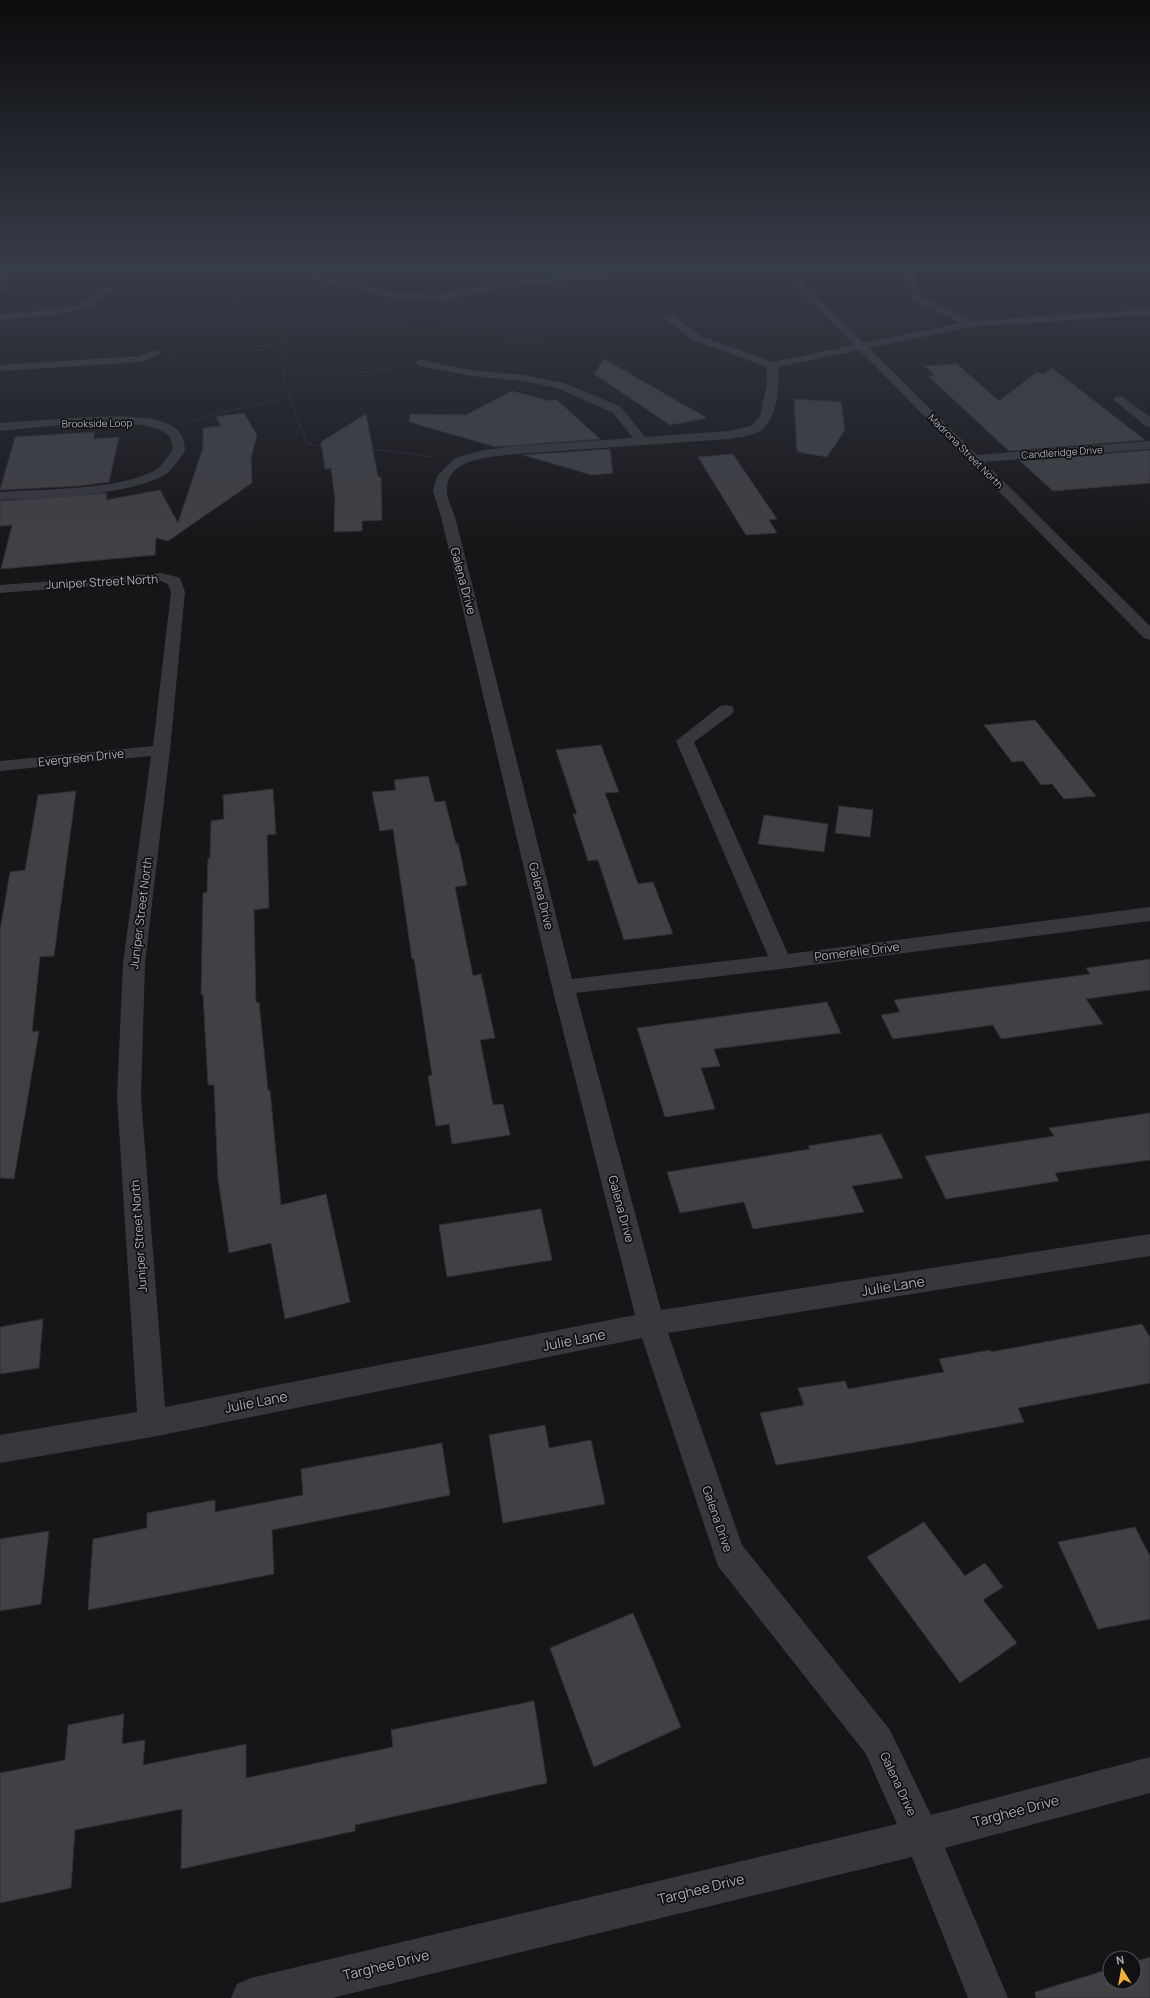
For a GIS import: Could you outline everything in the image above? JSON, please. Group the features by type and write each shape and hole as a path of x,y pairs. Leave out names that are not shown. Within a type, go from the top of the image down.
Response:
{"street":[{"path":"0,368 105,361"},
{"path":"762,361 772,365 790,361"},
{"name":"Madrona Street North","path":"877,361 1150,635"},
{"path":"420,363 471,373 523,378 560,385 617,410 641,440"},
{"name":"Galena Drive","path":"772,365 773,384 766,417 755,429 729,435 641,440 484,454 459,461 443,476 440,491 448,517 564,987 651,1324 729,1555 878,1742 922,1836 988,1998"},
{"path":"1119,399 1150,423"},
{"name":"Brookside Loop","path":"0,427 126,420 154,424 167,429"},
{"path":"0,496 106,488 160,473 179,451 179,441 171,430 167,429"},
{"name":"Candleridge Drive","path":"974,459 1150,445"},
{"name":"Juniper Street North","path":"0,589 134,578 162,577 176,581 178,592 161,750 134,963 129,1097 152,1423"},
{"path":"726,710 685,741 781,962"},
{"name":"Evergreen Drive","path":"0,766 161,750"},
{"name":"Pomerelle Drive","path":"564,987 781,962 1150,914"},
{"name":"Julie Lane","path":"0,1449 152,1423 651,1324 1150,1245"},
{"name":"Targhee Drive","path":"251,1998 922,1836 1150,1775"}],"path":[{"path":"282,361 283,371 307,444 391,451 459,461"},
{"path":"283,371 300,375 352,373 385,370 420,363"},
{"path":"167,429 236,408 291,397"}],"building":[{"path":"603,361 608,361 707,418 670,425 594,374"},
{"path":"957,364 999,401 1037,372 1044,374 1052,368 1145,440 1009,451 928,376 935,375 924,366"},
{"path":"512,391 550,401 556,399 600,439 496,447 409,422 410,414 466,415"},
{"path":"794,399 841,402 845,430 827,457 797,452"},
{"path":"244,413 257,435 251,458 252,483 168,541 156,538 155,555 1,569 12,525 0,526 0,501 107,493 106,500 160,490 178,523 203,448 203,428 221,426 216,417"},
{"path":"366,414 378,477 381,477 382,520 362,521 362,531 334,532 335,499 331,468 325,469 321,442"},
{"path":"95,432 93,439 119,437 109,482 79,486 0,490 15,437"},
{"path":"610,449 613,473 592,475 523,455"},
{"path":"1150,450 1150,483 1053,491 1020,461"},
{"path":"733,454 777,519 769,520 777,533 746,535 698,457"},
{"path":"1035,720 1096,796 1064,799 1052,784 1041,785 1023,761 1012,762 984,725"},
{"path":"601,745 619,792 605,793 638,884 653,882 673,934 624,940 598,860 588,861 573,814 577,814 556,750"},
{"path":"428,776 435,802 445,801 456,844 458,843 467,885 455,887 473,976 481,974 495,1038 480,1040 493,1105 503,1104 510,1135 452,1144 449,1124 436,1126 428,1076 432,1075 414,959 412,959 393,829 380,831 372,792 396,790 394,780"},
{"path":"273,789 276,834 267,835 269,908 254,910 256,1003 259,1002 268,1090 270,1090 281,1205 326,1194 350,1302 285,1319 271,1243 229,1253 218,1179 214,1085 208,1085 203,994 201,995 203,893 207,892 211,821 224,819 223,795"},
{"path":"76,791 54,956 40,957 32,1032 39,1031 14,1179 0,1178 0,930 10,872 25,870 38,795"},
{"path":"839,806 873,810 870,837 835,833"},
{"path":"764,815 828,824 824,852 758,844"},
{"path":"1150,959 1150,990 1086,999 1103,1024 1001,1039 993,1025 893,1039 881,1015 900,1012 894,1000 1090,974 1086,968"},
{"path":"827,1002 841,1033 714,1049 720,1066 701,1068 715,1109 665,1117 637,1028"},
{"path":"1150,1113 1150,1160 1055,1173 1059,1181 946,1199 925,1156 1054,1136 1049,1128"},
{"path":"881,1134 903,1178 852,1186 864,1212 753,1229 744,1202 680,1213 667,1172 810,1149 808,1146"},
{"path":"541,1209 552,1260 447,1277 439,1225"},
{"path":"43,1319 39,1368 0,1374 0,1327"},
{"path":"1142,1324 1150,1337 1150,1383 1018,1408 1024,1422 911,1443 776,1465 760,1413 804,1405 798,1388 845,1381 848,1389 944,1372 939,1359 990,1350 991,1352"},
{"path":"545,1425 549,1448 591,1440 605,1504 503,1523 489,1435"},
{"path":"442,1443 450,1495 272,1530 274,1574 88,1610 93,1539 147,1528 147,1513 215,1500 215,1512 303,1495 301,1469"},
{"path":"924,1522 965,1576 985,1563 1003,1587 983,1600 1017,1643 960,1683 867,1557"},
{"path":"1135,1527 1150,1556 1150,1619 1098,1629 1058,1542"},
{"path":"49,1531 41,1604 0,1611 0,1539"},
{"path":"633,1613 681,1727 594,1767 550,1648"},
{"path":"534,1701 547,1783 355,1825 355,1831 181,1869 182,1809 75,1830 71,1888 0,1903 0,1773 65,1760 68,1725 124,1714 122,1744 145,1740 143,1765 246,1744 246,1778 393,1747 391,1730"},
{"path":"1150,1957 1150,1998 1036,1998 1035,1992 1102,1971 1102,1990 1142,1990 1142,1960"}]}
